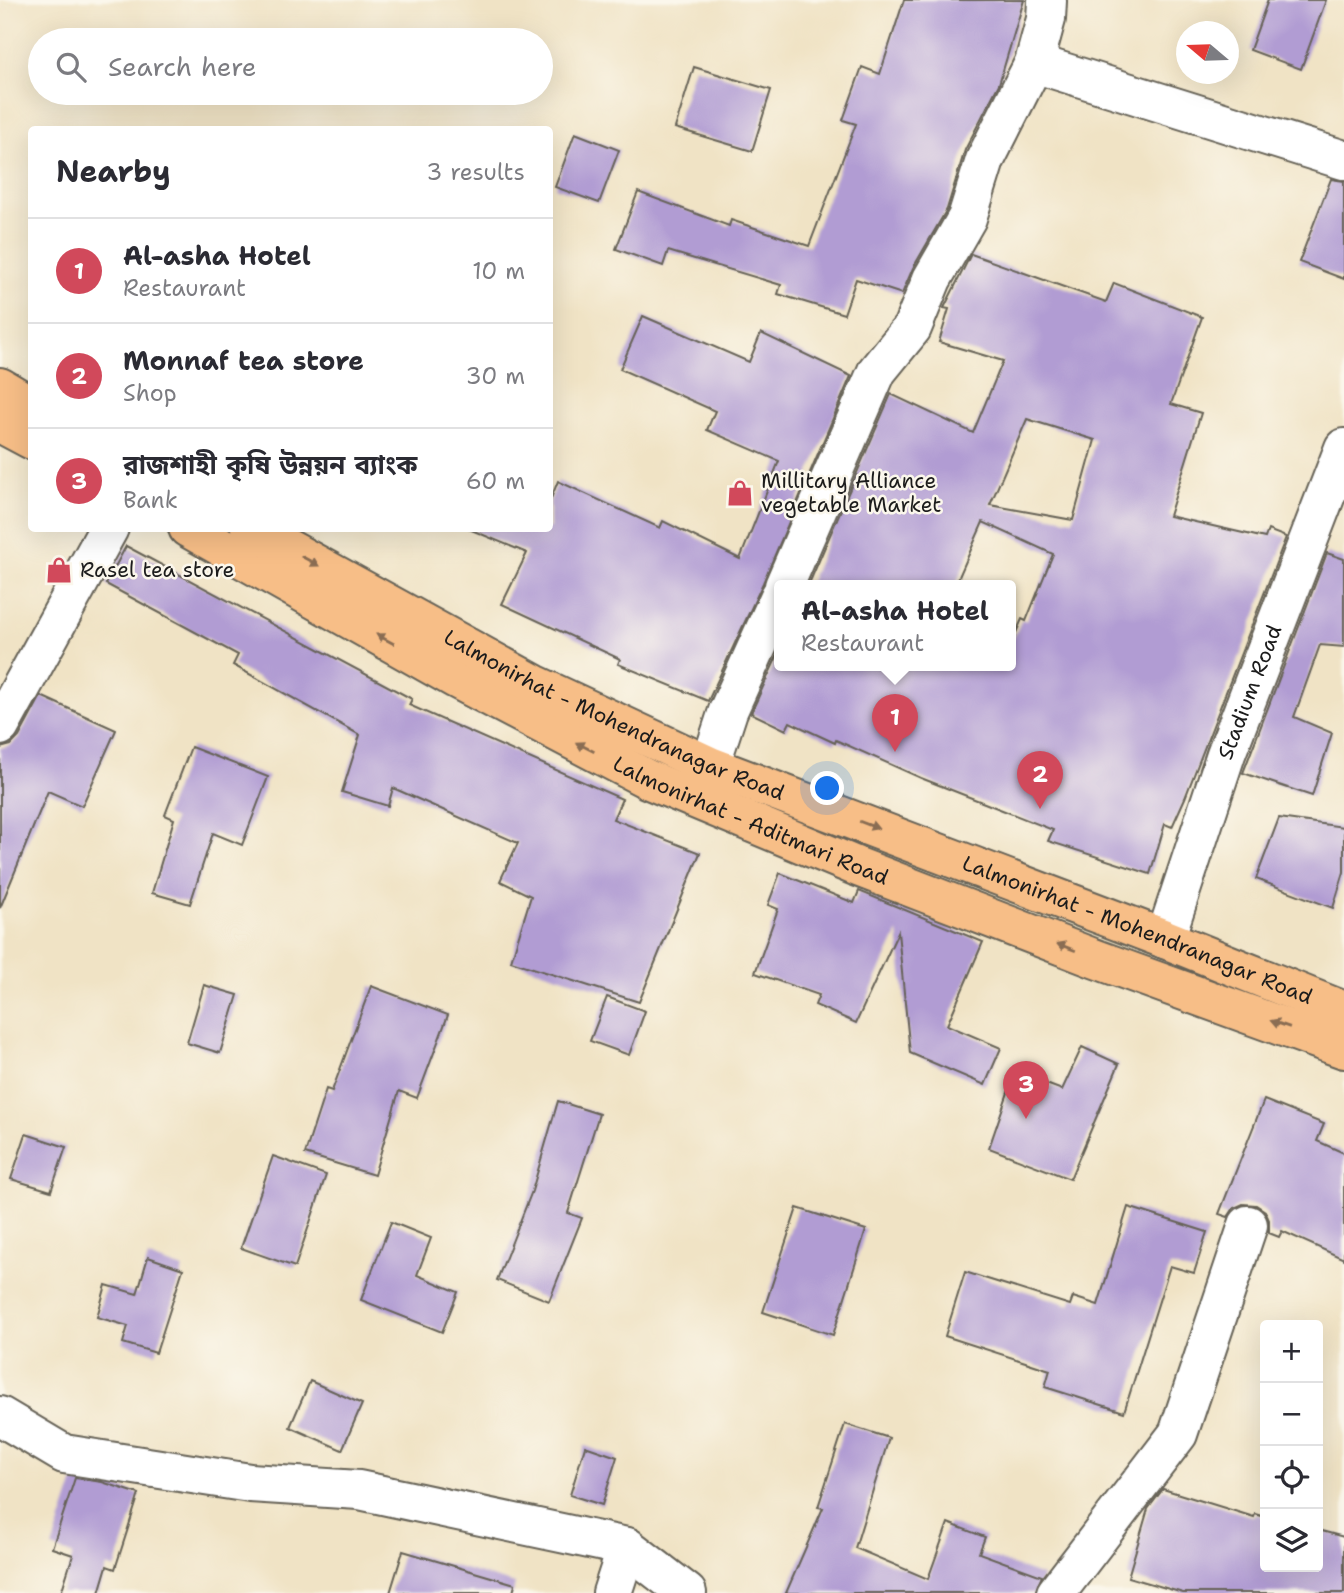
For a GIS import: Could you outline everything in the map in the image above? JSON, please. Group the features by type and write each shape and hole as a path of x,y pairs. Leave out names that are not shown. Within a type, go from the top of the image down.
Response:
{"highway":[{"path":"0,387 28,404"},
{"path":"0,423 28,438"},
{"name":"Lalmonirhat - Aditmari Road","path":"195,532 456,680 647,779 858,867 1344,1049"},
{"name":"Lalmonirhat - Mohendranagar Road","path":"257,532 534,684 710,766 1165,939 1344,1011"}],"street":[{"path":"787,580 877,371 912,328 932,279 967,218 985,160 1004,116 1034,63 1046,19 1047,1"},
{"path":"1034,63 1344,160"},
{"name":"Stadium Road","path":"1165,939 1226,754 1344,448"},
{"path":"0,726 107,532"},
{"path":"710,766 728,711 774,607"},
{"path":"1056,1593 1178,1434 1248,1225"},
{"path":"0,1416 64,1454 250,1483 359,1490 627,1547 687,1593"},
{"path":"612,1593 627,1547"}],"building":[{"path":"904,0 1024,0 999,84 965,150 947,209 913,268 902,294 856,279 844,314 778,294 781,285 668,251 663,266 616,249 638,192 729,226 731,220 809,246 856,124 843,120 862,67 880,74"},
{"path":"1268,0 1326,0 1301,69 1250,50"},
{"path":"694,67 771,90 752,151 675,128"},
{"path":"575,133 619,150 599,203 555,187"},
{"path":"1331,179 1344,181 1344,279 1299,262"},
{"path":"971,254 1106,302 1114,283 1202,317 1171,404 1201,413 1169,516 1265,538 1268,530 1286,537 1185,798 1172,827 1165,824 1150,874 1048,841 1053,830 921,778 836,740 835,743 790,722 786,730 751,713 774,663 774,671 1016,671 1016,633 1022,619 1026,621 1053,554 983,522 958,580 811,580 891,394 973,433 1003,361 939,342 949,309 944,308","holes":["1027,419 1095,440 1073,520 990,505"]},
{"path":"643,316 749,362 761,333 851,376 763,583 708,701 618,664 620,659 502,604 527,553 476,532 553,532 553,494 558,481 660,528 663,521 740,559 779,461 707,430 715,411 620,369"},
{"path":"126,546 412,699 409,705 622,799 613,819 700,853 639,1002 511,961 531,896 500,881 518,843 393,788 388,806 342,792 360,735 233,665 238,655 106,584"},
{"path":"1327,553 1344,559 1344,647 1320,645 1294,717 1332,733 1312,796 1243,773"},
{"path":"41,696 116,730 82,806 48,791 0,908 0,748 11,745 19,737"},
{"path":"191,747 268,777 242,845 213,833 190,904 152,893 174,819 165,815"},
{"path":"1279,818 1344,827 1344,872 1333,908 1256,879"},
{"path":"780,873 854,903 859,891 983,942 947,1025 1001,1048 985,1085 910,1053 898,932 856,1023 815,1005 819,995 755,973 778,909 768,905"},
{"path":"204,985 238,995 220,1053 187,1043"},
{"path":"371,986 448,1015 417,1098 399,1091 374,1175 305,1154 326,1089 332,1091"},
{"path":"607,997 645,1011 629,1055 590,1041"},
{"path":"1082,1047 1119,1064 1070,1179 989,1148 1015,1072 1062,1090"},
{"path":"1264,1100 1324,1124 1317,1141 1344,1153 1344,1259 1282,1231 1279,1237 1269,1233 1269,1220 1265,1211 1256,1205 1243,1204 1234,1208 1228,1217 1219,1214"},
{"path":"558,1101 599,1114 568,1213 582,1218 549,1301 497,1280 532,1191"},
{"path":"26,1134 66,1147 51,1191 11,1179"},
{"path":"273,1156 326,1175 295,1267 241,1248"},
{"path":"1128,1207 1207,1232 1194,1273 1170,1266 1124,1412 1045,1387 1050,1370 945,1336 965,1272 1070,1305 1073,1297 1098,1305"},
{"path":"797,1208 866,1230 833,1335 763,1312"},
{"path":"391,1222 431,1238 417,1275 458,1292 442,1332 361,1300"},
{"path":"148,1257 183,1269 156,1353 123,1343 128,1326 97,1317 106,1285 137,1294"},
{"path":"310,1381 362,1404 342,1450 290,1427"},
{"path":"845,1424 889,1438 855,1548 928,1579 948,1523 985,1537 979,1553 1042,1576 1035,1593 786,1593 823,1508 818,1507"},
{"path":"585,1446 617,1457 602,1505 570,1495"},
{"path":"75,1478 102,1482 139,1494 115,1569 107,1566 99,1593 61,1593 73,1555 52,1548"},
{"path":"1163,1489 1254,1517 1255,1514 1260,1516 1260,1572 1323,1572 1323,1531 1344,1537 1344,1593 1183,1593 1128,1577 1148,1509"},
{"path":"403,1551 515,1584 513,1593 390,1593"}],"place":[{"name":"Millitary Alliance vegetable Market","path":"740,493"},
{"name":"Rasel tea store","path":"59,570"},
{"name":"Al-asha Hotel","path":"895,752"},
{"name":"Monnaf tea store","path":"1040,809"},
{"name":"রাজশাহী কৃষি উন্নয়ন ব্যাংক","path":"1026,1119"}]}
